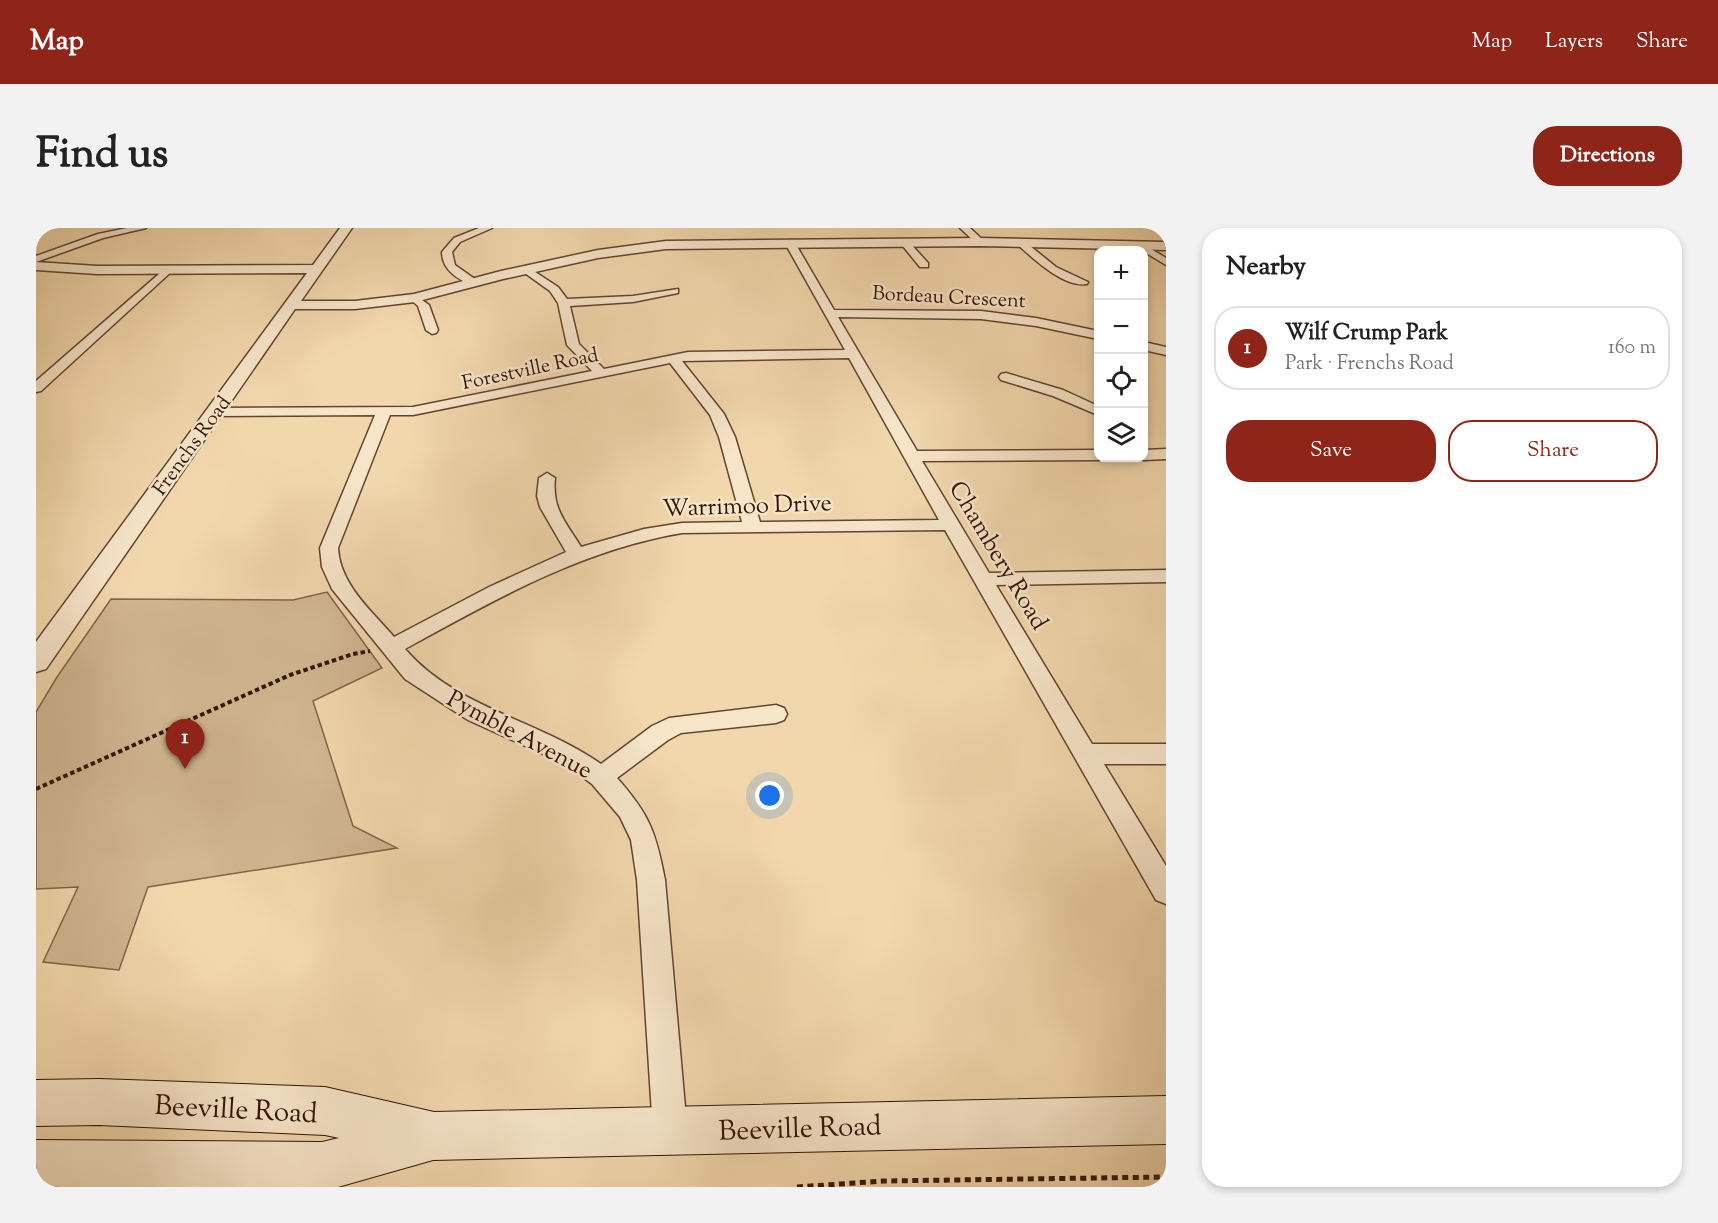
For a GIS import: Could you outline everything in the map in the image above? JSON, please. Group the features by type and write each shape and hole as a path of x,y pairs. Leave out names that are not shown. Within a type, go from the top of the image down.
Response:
{"main road":[{"name":"Beeville Road","path":"36,1103 99,1102 325,1111 434,1136"},
{"name":"Beeville Road","path":"36,1165 322,1167 434,1136 1166,1120"}],"street":[{"path":"36,259 101,236 141,228"},
{"name":"Frenchs Road","path":"36,662 346,228"},
{"path":"474,282 460,274 448,263 447,252 457,240 487,228"},
{"path":"965,228 980,242"},
{"path":"291,305 355,305 415,298 526,269 645,247 790,243 980,242 1141,246"},
{"name":"Chambery Road","path":"790,243 951,525 1166,891"},
{"path":"905,243 924,265"},
{"path":"1020,243 1052,269 1083,282"},
{"path":"1148,246 1166,246"},
{"path":"1148,250 1166,262"},
{"path":"36,266 97,270 316,269"},
{"path":"526,269 554,289 564,303 573,345 601,373"},
{"path":"36,388 167,270"},
{"path":"564,303 633,299 674,291"},
{"path":"415,298 423,305 432,330"},
{"name":"Bordeau Crescent","path":"831,313 981,315 1036,322 1094,334"},
{"path":"1148,346 1166,351"},
{"name":"Forestville Road","path":"214,412 384,412 434,408 673,358 854,354"},
{"path":"673,358 717,414 727,437 752,526"},
{"path":"1006,377 1058,393 1094,409"},
{"name":"Pymble Avenue","path":"384,412 330,548 329,560 339,585 413,673 476,714 573,757 602,777 629,809 644,839 651,880 670,1130"},
{"path":"912,456 1094,455"},
{"path":"547,478 545,496 548,507 577,555"},
{"name":"Warrimoo Drive","path":"391,648 491,593 577,555 660,530 752,526 951,525"},
{"path":"984,579 1166,576"},
{"path":"602,777 660,733 677,724 776,714"},
{"path":"1087,754 1166,754"}],"path":[{"path":"36,789 290,675 353,654 391,648"},
{"path":"797,1187 883,1181 1166,1177"}],"shaded area":[{"path":"327,592 382,668 313,701 353,826 397,848 148,887 119,970 43,962 78,887 36,889 36,712 57,677 111,599 293,600"}],"place":[{"name":"Wilf Crump Park","path":"185,769"}]}
